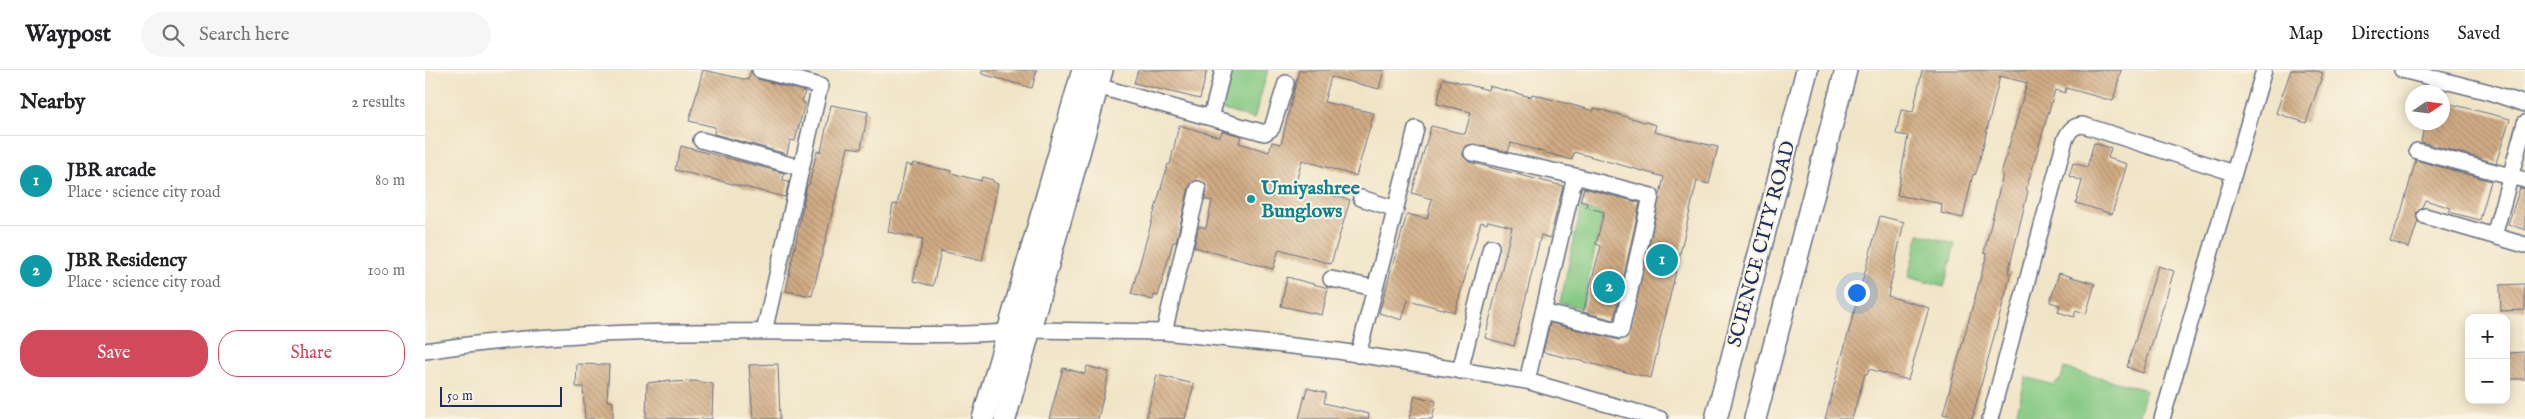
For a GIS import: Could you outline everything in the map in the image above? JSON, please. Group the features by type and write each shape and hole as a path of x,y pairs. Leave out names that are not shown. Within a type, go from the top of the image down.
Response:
{"main road":[{"path":"983,419 1083,70"},
{"name":"SCIENCE CITY ROAD","path":"1716,419 1807,70"},
{"path":"1755,419 1846,70"},
{"path":"1005,419 1099,78"}],"street":[{"path":"760,70 820,86 764,332"},
{"path":"1211,118 1223,70"},
{"path":"2162,419 2264,70"},
{"path":"2402,70 2489,92 2525,104"},
{"path":"1099,78 1211,118 1265,133 1269,132 1286,83"},
{"path":"2494,236 2518,178 2525,123"},
{"path":"1990,419 2065,140 2070,130 2083,126 2234,173"},
{"path":"1358,355 1416,129"},
{"path":"701,140 801,168"},
{"path":"2417,151 2518,178"},
{"path":"1472,154 1575,176 1651,196 1621,331 1543,312"},
{"path":"1527,381 1575,176"},
{"path":"1165,332 1197,189"},
{"path":"1361,198 1396,208"},
{"path":"2425,216 2525,245"},
{"path":"1460,371 1491,247"},
{"path":"1331,279 1375,288"},
{"path":"425,351 487,341 653,331 1007,332 1030,330 1165,332 1358,355 1527,381 1660,419"}],"green space":[{"path":"1232,70 1268,70 1254,119 1220,109"},
{"path":"1581,208 1603,213 1582,308 1560,303"},
{"path":"1919,234 1955,244 1944,287 1908,277"},
{"path":"2064,368 2146,390 2138,419 2015,419 2026,377 2053,385 2061,379"}],"building":[{"path":"703,70 748,80 751,70 753,76 758,79 805,92 802,102 805,103 795,141 790,140 787,154 714,134 715,127 689,121"},
{"path":"982,70 1037,70 1032,88 982,74"},
{"path":"1138,70 1207,70 1200,99 1134,83"},
{"path":"1299,70 1384,70 1379,89 1331,77 1324,102 1374,113 1356,176 1302,160 1295,186 1350,200 1331,264 1279,249 1273,269 1194,247 1199,226 1206,228 1212,201 1205,199 1207,191 1205,183 1196,180 1189,187 1176,242 1173,242 1158,296 1154,295 1153,300 1131,294 1168,164 1170,165 1179,125 1220,137 1222,131 1241,136 1239,143 1269,152 1272,142 1281,144"},
{"path":"1922,70 2121,70 2113,101 2066,88 2065,93 2055,90 2026,190 2028,191 2008,273 2011,273 1972,419 1961,419 1943,414 1987,254 1984,253 2003,174 2001,174 2027,83 2000,76 1978,167 1975,175 1973,174 1963,218 1941,213 1942,204 1897,195 1908,136 1896,134 1901,110 1913,112"},
{"path":"2291,70 2314,70 2323,73 2306,123 2276,113"},
{"path":"1443,78 1488,90 1489,86 1531,97 1532,94 1594,111 1594,108 1656,125 1654,132 1718,147 1709,184 1697,181 1651,378 1543,352 1550,323 1619,340 1628,337 1664,177 1574,152 1572,160 1511,143 1508,152 1474,144 1465,146 1463,150 1463,156 1469,162 1563,186 1550,238 1541,235 1514,346 1485,338 1512,227 1488,221 1487,224 1481,222 1455,312 1408,300 1402,320 1379,313 1407,214 1427,219 1432,199 1412,193 1431,126 1465,134 1471,112 1437,104"},
{"path":"2450,104 2510,119 2496,163 2421,142 2423,130 2450,130"},
{"path":"831,105 868,112 861,149 848,147 812,296 786,291 807,185 809,185 817,151 821,152"},
{"path":"2094,143 2111,148 2108,158 2127,164 2112,214 2076,203 2082,181 2069,176 2073,163 2087,167"},
{"path":"681,146 784,173 783,180 789,181 785,197 675,170"},
{"path":"2416,160 2491,181 2480,220 2449,212 2451,208 2425,200 2422,207 2416,213 2418,221 2409,248 2390,241 2401,213"},
{"path":"913,163 952,171 951,173 981,181 982,177 993,180 993,182 998,184 982,261 941,251 933,286 913,281 923,239 888,232 893,204 897,205 906,164 912,166"},
{"path":"1584,188 1640,203 1614,320 1583,312 1601,246 1596,244 1604,212 1586,207 1587,203 1580,201"},
{"path":"2520,188 2525,189 2525,230 2508,224"},
{"path":"1880,216 1904,222 1888,296 1929,308 1908,380 1869,369 1867,374 1865,374 1852,419 1825,419"},
{"path":"2158,266 2174,271 2143,373 2127,367"},
{"path":"2059,273 2095,284 2086,314 2076,310 2074,317 2058,312 2060,305 2050,302"},
{"path":"1287,277 1328,288 1322,315 1281,306"},
{"path":"2525,284 2525,310 2501,311 2500,285"},
{"path":"2525,352 2525,379 2510,379 2510,353"},
{"path":"577,364 609,365 607,401 613,402 613,419 585,419 583,387 576,387"},
{"path":"778,364 780,419 753,419 749,365"},
{"path":"1087,366 1109,372 1098,419 1049,419 1063,368 1085,374"},
{"path":"1157,375 1194,384 1185,419 1146,419"},
{"path":"671,380 670,382 695,381 713,384 712,419 646,418 647,383"},
{"path":"1307,388 1326,393 1324,403 1369,414 1368,419 1299,419"},
{"path":"1415,396 1436,401 1432,419 1409,419"}],"place":[{"name":"Umiyashree Bunglows","path":"1251,199"},
{"name":"JBR arcade","path":"1662,260"},
{"name":"JBR Residency","path":"1609,287"}]}
